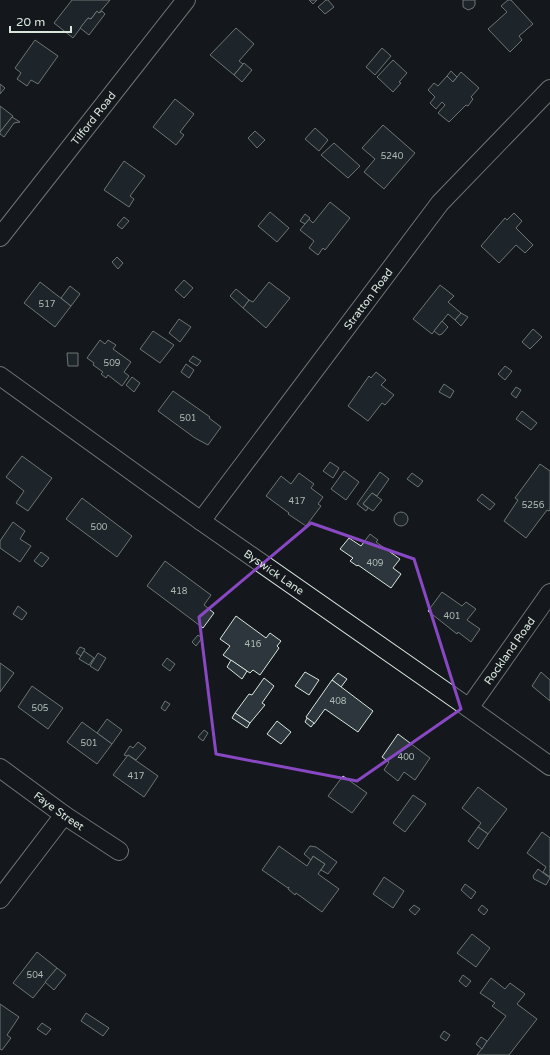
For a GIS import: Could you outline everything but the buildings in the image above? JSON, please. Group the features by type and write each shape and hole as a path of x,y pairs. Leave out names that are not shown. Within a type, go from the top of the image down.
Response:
{"street":[{"name":"Tilford Road","path":"0,237 186,0"},
{"name":"Stratton Road","path":"201,521 440,203 550,90"},
{"name":"Byswick Lane","path":"0,376 201,521 550,766"},
{"name":"Rockland Road","path":"469,708 550,593"},
{"name":"Faye Street","path":"0,768 64,815 119,851"},
{"path":"0,899 64,815"}],"highlighted area":[{"path":"311,523 414,559 461,709 357,781 216,754 199,617"}]}
